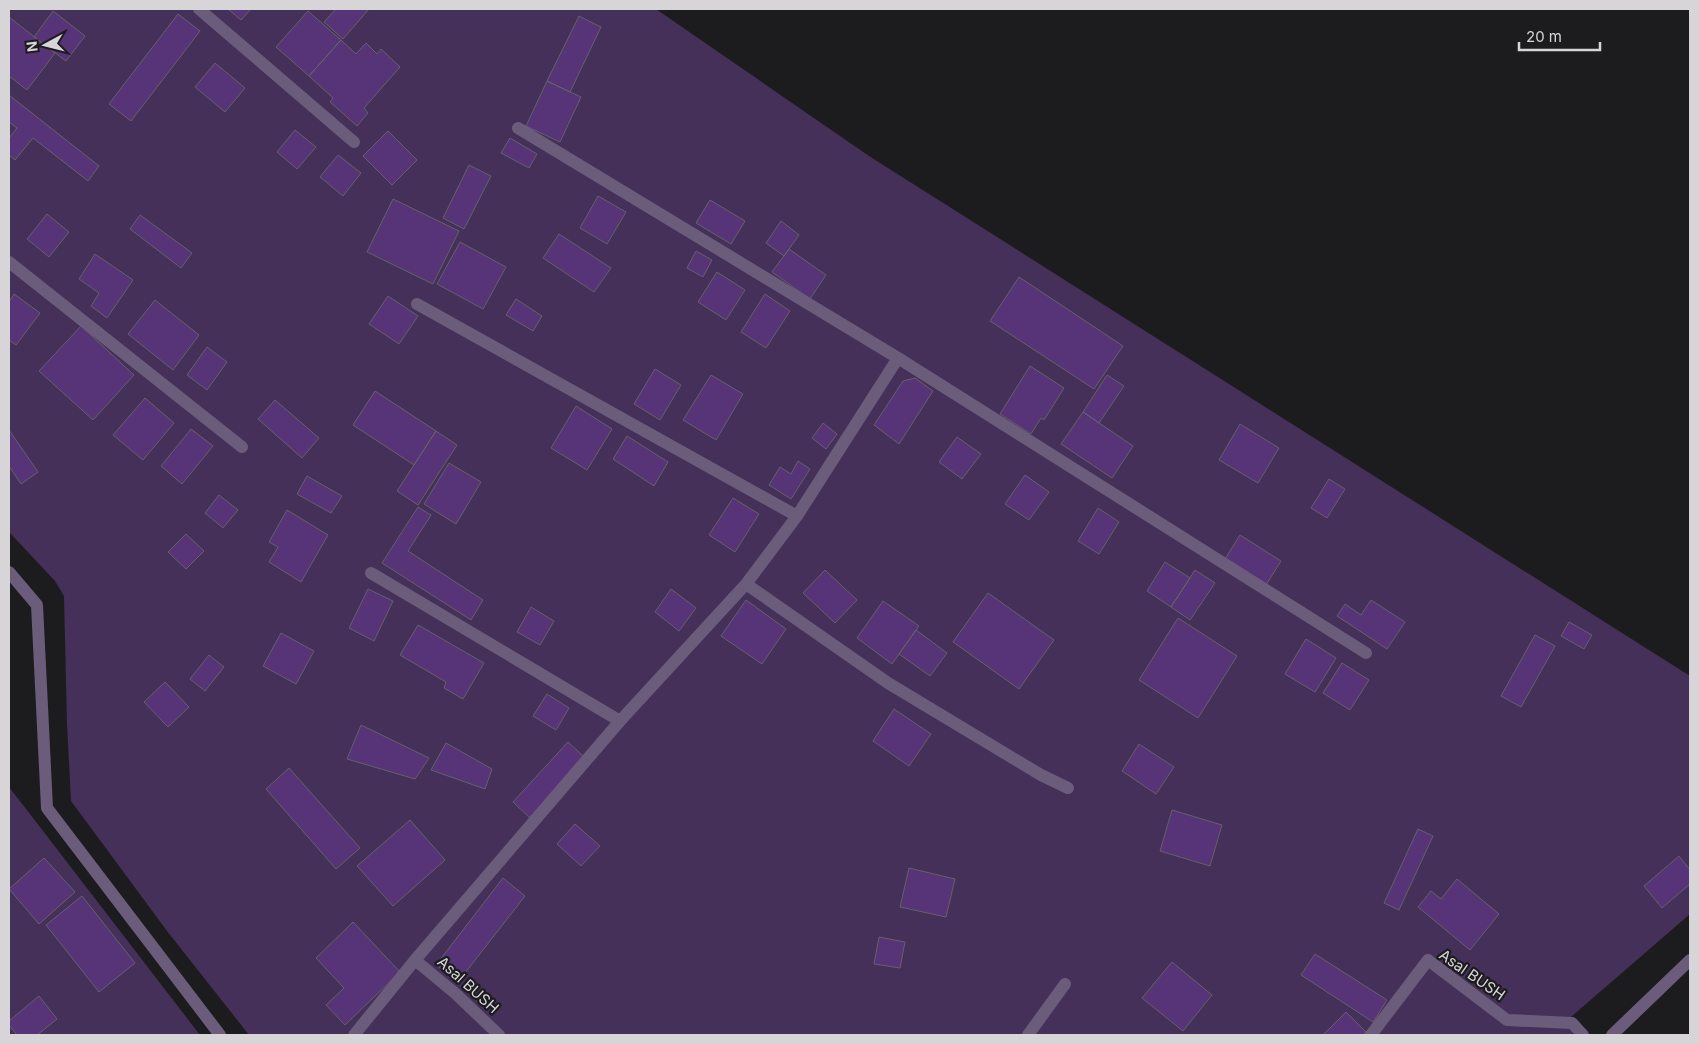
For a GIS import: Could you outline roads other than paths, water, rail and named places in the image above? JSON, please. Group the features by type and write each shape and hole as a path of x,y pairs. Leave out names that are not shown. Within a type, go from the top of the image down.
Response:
{"street":[{"path":"198,9 354,142"},
{"path":"518,128 898,358 1366,653"},
{"path":"9,262 242,447"},
{"path":"417,304 797,516"},
{"path":"354,1035 415,960 620,721 746,584 797,516 898,358"},
{"path":"9,572 37,605 47,808 220,1035"},
{"path":"371,573 620,721"},
{"path":"746,584 888,683 1041,775 1068,788"},
{"name":"Asal BUSH","path":"415,960 456,994 499,1035"},
{"name":"Asal BUSH","path":"1371,1035 1428,960 1507,1020 1572,1023 1583,1035"},
{"path":"1612,1035 1690,960"},
{"path":"1028,1035 1065,984"}]}
